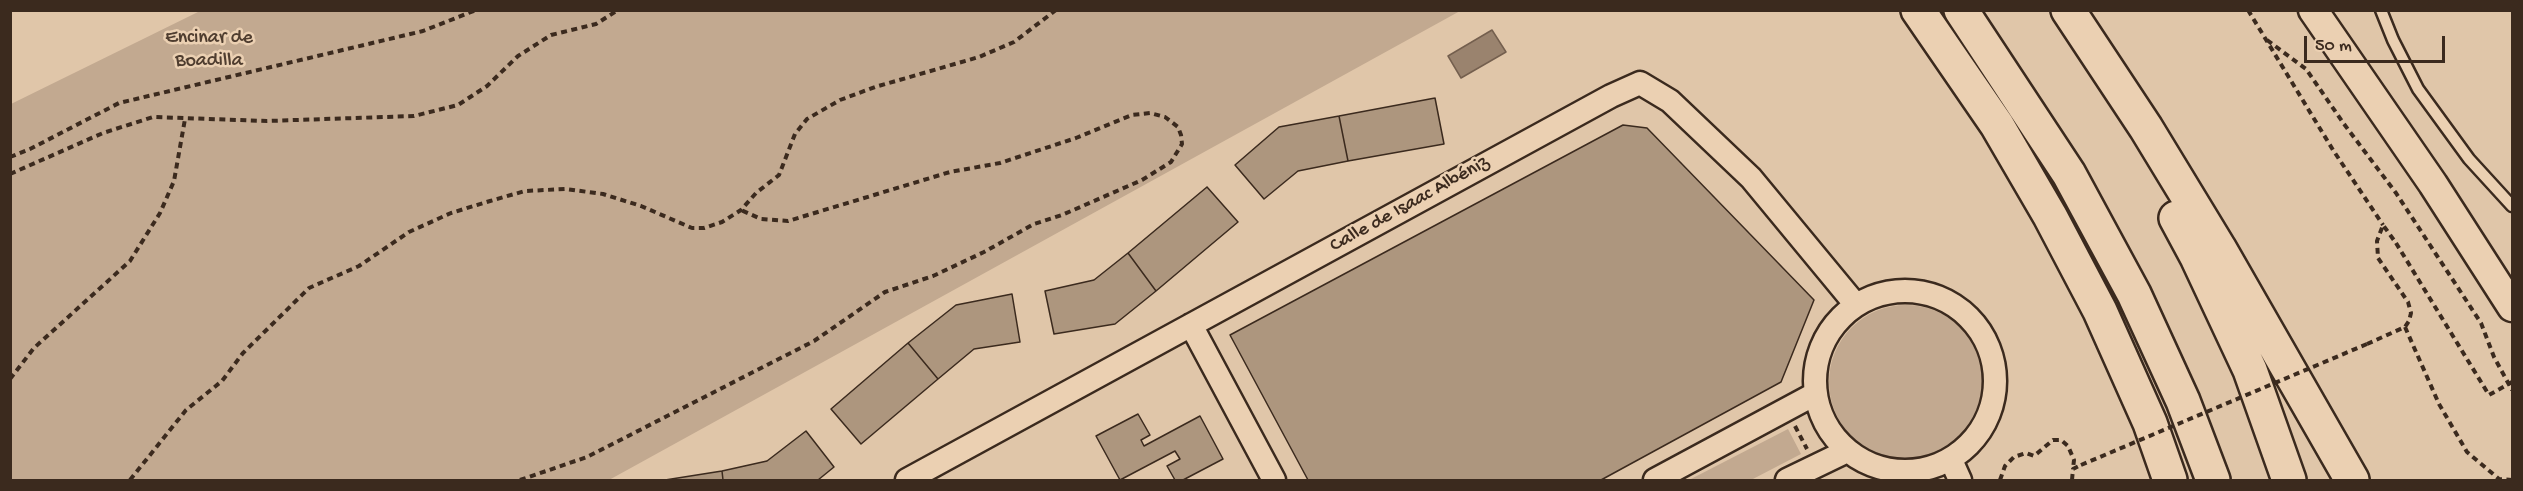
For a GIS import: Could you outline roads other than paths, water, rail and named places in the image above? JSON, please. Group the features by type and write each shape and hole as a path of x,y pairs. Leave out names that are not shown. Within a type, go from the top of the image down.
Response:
{"highway":[{"path":"1918,10 1997,125 2050,216 2100,311 2150,423 2170,480"},
{"path":"1961,10 2069,174 2134,294 2183,400 2213,480"},
{"path":"2052,10 2133,140 2198,257 2250,370 2289,480"},
{"path":"2068,10 2146,128 2219,248 2352,480"}],"street":[{"path":"2313,10 2433,184 2512,307"},
{"name":"Calle de Isaac Albéniz","path":"907,480 1611,96 1640,83 1670,101 1751,178 1856,305"},
{"path":"1911,291 1940,297 1964,312 1983,334 1994,360 1996,389 1989,417 1973,441 1951,459 1925,470 1897,472 1870,465 1847,450 1832,434 1821,415 1815,394 1816,368 1823,343 1837,322 1856,305 1883,293 1911,291"},
{"path":"1191,325 1274,480"},
{"path":"1655,480 1815,394"},
{"path":"1787,480 1847,450"},
{"path":"1951,459 1960,480"}],"lane":[{"path":"2381,10 2393,40 2418,89 2469,159 2512,207"}],"park label":[{"name":"Encinar de Boadilla","path":"209,50"}]}
